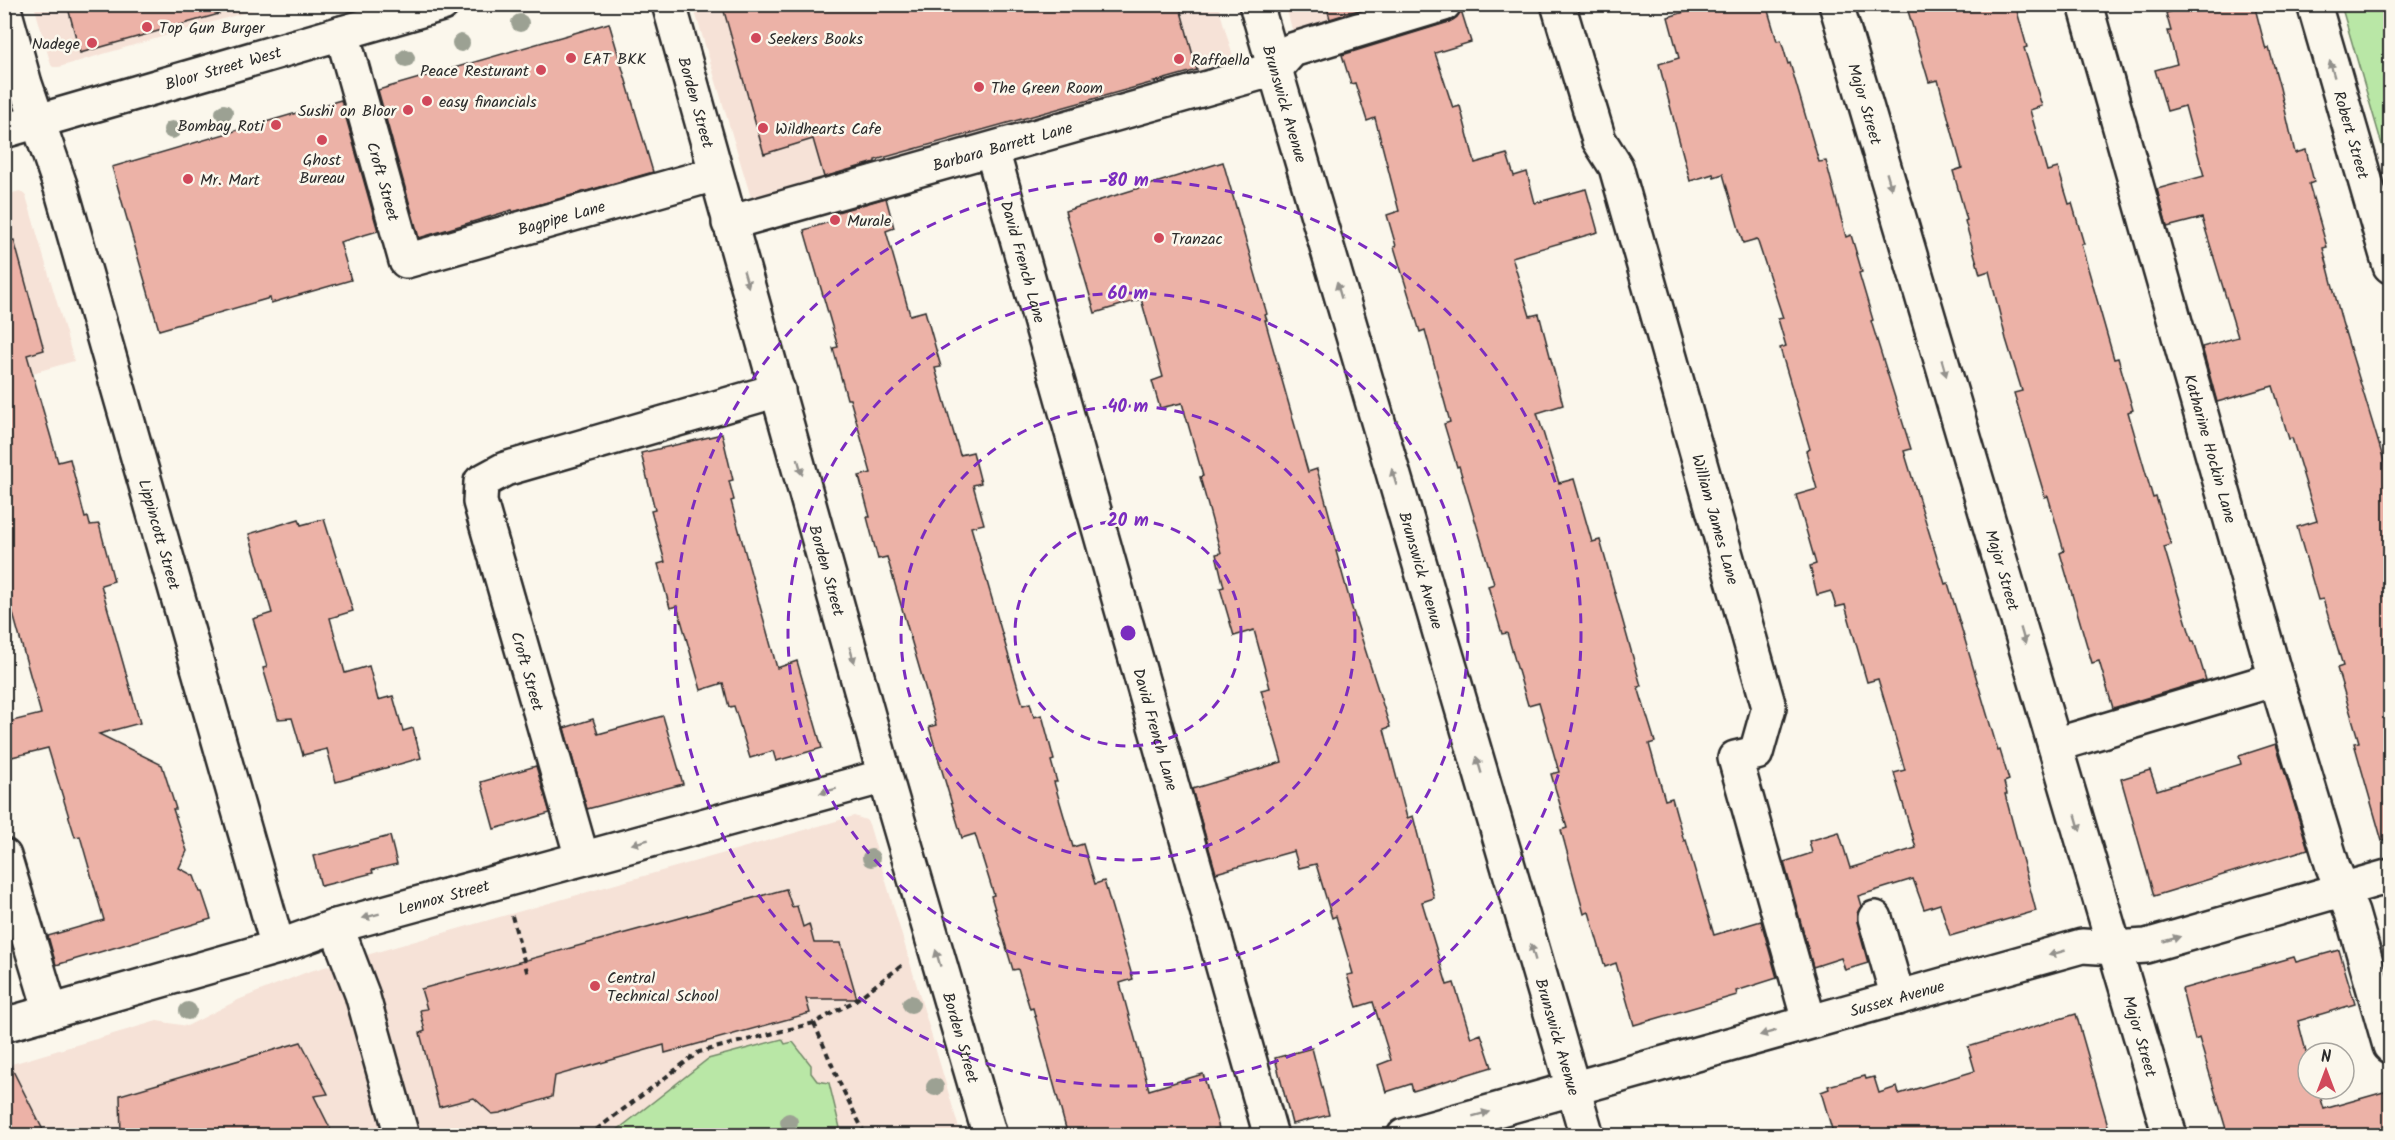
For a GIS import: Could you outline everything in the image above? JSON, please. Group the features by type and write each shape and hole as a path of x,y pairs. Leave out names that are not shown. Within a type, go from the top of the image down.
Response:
{"street":[{"name":"Bloor Street West","path":"4,131 442,4"},
{"name":"Borden Street","path":"669,4 885,776 990,1136"},
{"name":"Brunswick Avenue","path":"1256,4 1587,1136"},
{"path":"1275,69 1292,50 1444,4"},
{"name":"William James Lane","path":"1558,4 1599,140 1616,167 1769,707 1756,753 1735,758 1809,1021"},
{"name":"Major Street","path":"1836,4 2170,1136"},
{"name":"Katharine Hockin Lane","path":"2085,4 2276,679 2333,867 2352,913 2391,1046"},
{"name":"Robert Street","path":"2314,4 2391,266"},
{"name":"Lippincott Street","path":"4,9 25,84 67,210 278,947"},
{"name":"Croft Street","path":"342,33 406,261"},
{"name":"Barbara Barrett Lane","path":"729,223 1275,69"},
{"name":"David French Lane","path":"992,150 1271,1136"},
{"name":"Bagpipe Lane","path":"406,261 715,174"},
{"name":"Croft Street","path":"582,858 480,502 481,482 505,470 778,390"},
{"path":"2055,745 2276,679"},
{"name":"Lennox Street","path":"4,1025 278,947 336,926 885,776"},
{"path":"4,856 51,1012"},
{"name":"Sussex Avenue","path":"1404,1136 2082,946 2115,948 2146,946 2391,876"},
{"path":"1875,918 1898,998"},
{"path":"336,926 362,994 402,1136"}],"path":[{"path":"511,909 528,975"},
{"path":"588,1136 699,1052 814,1023 853,1002 904,963"},
{"path":"814,1023 841,1086 866,1136"}],"shaded area":[{"path":"1285,4 1406,5 1294,36"},
{"path":"34,5 271,5 53,67"},
{"path":"693,5 1218,5 1234,60 752,201"},
{"path":"20,191 26,196 74,361 5,381 5,195"},
{"name":"Central Technical School","path":"854,816 866,820 869,824 961,1135 5,1136 5,1066 157,1021 187,1026 238,1000 307,972"}],"green space":[{"path":"2341,5 2390,5 2390,172"},
{"path":"782,1039 785,1044 793,1042 811,1065 811,1073 817,1081 829,1083 840,1128 830,1135 611,1135 708,1059"}],"building":[{"path":"67,4 217,4 219,14 80,53"},
{"path":"722,4 1179,4 1197,70 875,160 875,162 824,177 813,139 764,154"},
{"path":"1326,4 1378,4 1330,19"},
{"path":"1711,4 1766,4 1777,41 1781,40 1788,64 1790,63 1819,162 1826,161 1846,237 1851,235 1857,255 1862,272 1859,273 1873,320 1871,321 1911,449 1904,451 2009,780 2004,782 2007,794 2005,794 2036,911 1950,936 1940,904 1924,909 1913,879 1858,896 1861,906 1857,914 1857,923 1868,963 1845,970 1841,958 1813,967 1784,862 1812,853 1809,841 1839,832 1850,868 1916,848 1894,773 1905,770 1878,679 1867,682 1845,605 1836,607 1831,591 1817,595 1810,566 1816,564 1796,495 1817,489 1806,451 1810,449 1780,348 1786,346 1778,319 1783,318 1757,239 1743,243 1723,174 1714,177 1713,174 1690,181 1659,64 1679,58 1668,17"},
{"path":"1906,4 2015,4 2027,47 2024,48 2042,106 2030,110 2047,171 2058,168 2069,204 2072,203 2084,244 2081,244 2114,359 2118,358 2133,410 2128,412 2153,498 2156,497 2171,545 2164,547 2206,680 2113,708 2099,661 2092,663 2060,553 2064,551 2048,496 2045,497 2014,393 2022,391 1989,271 1980,274 1965,221 1967,220 1953,171 1962,168 1938,80 1929,82"},
{"path":"2180,4 2254,4 2266,50 2269,48 2295,153 2306,150 2314,182 2309,184 2327,247 2323,248 2342,322 2391,484 2391,839 2382,841 2354,743 2359,742 2337,668 2343,666 2323,599 2318,600 2297,527 2317,521 2292,438 2289,439 2273,386 2217,402 2202,347 2238,337 2202,218 2167,227 2157,189 2204,176 2185,106 2167,111 2155,70 2177,64 2168,31 2171,31 2166,13 2180,9"},
{"path":"1461,10 1471,42 1435,53 1453,108 1460,106 1475,163 1507,154 1514,176 1527,172 1535,203 1586,189 1598,232 1512,257 1530,316 1539,314 1563,405 1537,413 1559,483 1574,479 1592,542 1600,540 1641,686 1638,687 1655,742 1649,744 1665,800 1672,798 1714,935 1761,921 1777,978 1736,991 1737,995 1634,1025 1616,963 1605,967 1589,912 1584,914 1561,830 1567,828 1551,774 1559,772 1539,702 1528,705 1507,633 1502,634 1488,586 1494,584 1444,424 1450,422 1425,330 1420,332 1394,247 1396,246 1387,215 1399,211 1375,118 1367,121 1355,83 1351,84 1342,55 1449,22 1457,17"},
{"path":"609,23 653,172 419,238 378,90"},
{"path":"341,100 378,231 340,242 351,280 271,303 270,298 159,330 112,167"},
{"path":"1223,162 1267,314 1265,315 1267,320 1265,320 1308,472 1317,469 1351,605 1390,727 1384,729 1407,818 1413,816 1434,898 1422,902 1447,985 1454,983 1471,1038 1481,1034 1492,1067 1413,1091 1411,1084 1386,1092 1378,1065 1391,1060 1373,1002 1357,1007 1347,975 1353,974 1336,916 1332,918 1316,864 1299,868 1294,851 1216,873 1192,789 1282,762 1261,690 1270,688 1254,630 1234,636 1220,588 1224,587 1216,554 1221,553 1200,477 1203,476 1182,403 1160,408 1152,381 1163,377 1141,299 1095,313 1065,211"},
{"path":"886,198 894,228 886,231 910,315 925,311 941,367 935,368 960,455 973,452 981,483 973,485 984,524 971,527 1023,705 1030,703 1034,717 1042,715 1054,760 1051,761 1057,782 1054,782 1073,847 1083,844 1095,884 1104,881 1133,979 1120,983 1149,1090 1203,1074 1219,1128 1214,1129 1216,1136 1068,1136 1033,1008 1030,1009 1018,969 1013,970 991,896 994,895 975,834 962,838 929,727 936,725 887,557 878,559 867,517 870,517 859,476 871,473 850,399 847,399 833,348 838,347 804,230 836,220 834,213"},
{"path":"14,240 44,350 27,355 58,462 70,459 85,518 88,517 90,525 99,524 114,581 101,585 140,723 99,734 162,765 187,851 179,868 194,876 211,919 56,965 48,936 104,920 80,836 75,837 48,748 4,759 4,723 41,714 12,610 9,611 4,595 4,241"},
{"path":"722,434 733,480 729,481 734,500 731,501 777,668 797,661 822,748 776,761 773,751 750,758 734,706 729,707 723,683 701,690 677,606 670,608 658,564 665,562 651,511 655,510 641,453"},
{"path":"299,519 301,525 324,519 353,611 330,618 345,673 369,666 378,700 393,696 403,731 413,728 421,758 336,782 327,749 303,755 292,718 278,719 263,668 267,667 253,619 272,613 249,534"},
{"path":"663,716 683,784 587,809 564,728 593,719 598,734"},
{"path":"2276,744 2308,849 2154,896 2121,779 2150,770 2157,790 2241,764 2239,756"},
{"path":"536,766 550,813 494,829 481,782"},
{"path":"390,836 397,864 372,870 373,873 321,886 313,856"},
{"path":"786,889 792,907 797,906 803,927 809,924 814,943 841,943 857,999 806,999 810,1013 665,1053 664,1045 555,1076 552,1097 500,1113 492,1114 474,1098 439,1107 420,1033 425,1031 420,1010 427,1009 421,989"},
{"path":"2339,950 2355,1004 2298,1021 2303,1041 2296,1041 2296,1101 2322,1101 2324,1109 2391,1090 2391,1127 2358,1136 2228,1136 2199,1038 2195,1040 2182,989 2294,957 2296,962"},
{"path":"2076,1014 2111,1136 1834,1136 1821,1092 1829,1089 1828,1086 1865,1076 1866,1079 1874,1077 1879,1093 1897,1087 1899,1094 1975,1071 1968,1047"},
{"path":"301,1042 328,1094 314,1096 334,1136 121,1136 120,1095"},
{"path":"1312,1048 1329,1115 1292,1124 1275,1058"},
{"path":"4,1053 46,1136 4,1136"}],"place":[{"name":"Top Gun Burger","path":"147,27"},
{"name":"Seekers Books","path":"756,38"},
{"name":"Nadege","path":"92,43"},
{"name":"EAT BKK","path":"571,58"},
{"name":"Raffaella","path":"1179,59"},
{"name":"Peace Resturant","path":"541,70"},
{"name":"The Green Room","path":"979,87"},
{"name":"easy financials","path":"427,101"},
{"name":"Sushi on Bloor","path":"408,110"},
{"name":"Bombay Roti","path":"276,125"},
{"name":"Wildhearts Cafe","path":"763,128"},
{"name":"Ghost Bureau","path":"322,140"},
{"name":"Mr. Mart","path":"188,179"},
{"name":"Murale","path":"835,220"},
{"name":"Tranzac","path":"1159,238"},
{"name":"Central Technical School","path":"595,986"}]}
